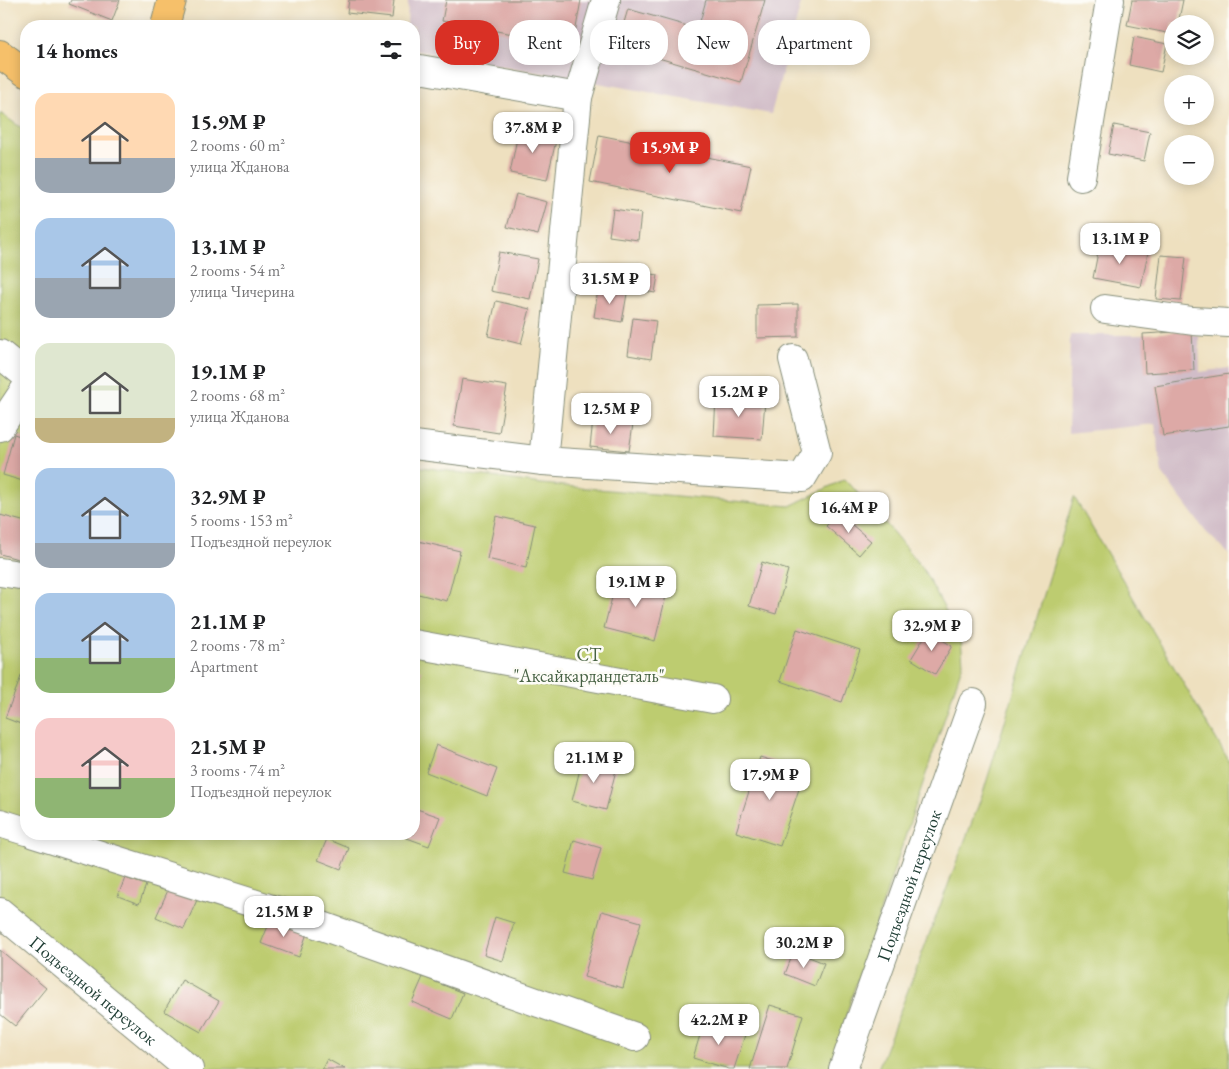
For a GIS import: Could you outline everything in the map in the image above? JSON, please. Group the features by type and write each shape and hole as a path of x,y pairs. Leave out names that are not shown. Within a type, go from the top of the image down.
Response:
{"main road":[{"path":"166,20 172,0"},
{"path":"0,54 20,69"}],"street":[{"path":"543,461 578,97 606,0"},
{"path":"1080,177 1110,0"},
{"path":"420,69 578,97"},
{"path":"1105,309 1193,321 1229,323"},
{"path":"0,354 20,370"},
{"path":"420,446 543,461 802,478 817,452 793,359"},
{"path":"0,427 20,397"},
{"path":"0,572 20,575"},
{"path":"420,645 713,699"},
{"name":"Подъездной переулок","path":"844,1069 973,703"},
{"path":"0,823 20,829"},
{"path":"53,840 294,916 635,1037"},
{"name":"Подъездной переулок","path":"0,912 189,1069"}],"shaded area":[{"path":"408,0 802,0 797,20 758,20 758,65 784,65 771,114 498,65 499,20 435,20 435,54 420,51 420,20 407,20"},
{"path":"1070,335 1199,335 1200,372 1229,368 1229,554 1206,532 1162,473 1155,424 1068,433"}],"green space":[{"name":"СТ \"Аксайкардандеталь\"","path":"0,113 20,127 20,840 420,840 420,467 541,484 790,506 845,479 887,525 923,569 961,639 963,663 852,996 830,1069 187,1069 0,904"},
{"path":"1074,497 1229,761 1229,1069 878,1069 983,793"}],"building":[{"path":"71,0 120,0 112,20 69,4"},
{"path":"349,0 394,0 392,18 347,13"},
{"path":"446,0 581,0 577,20 509,20 509,33 499,31 499,20 442,20"},
{"path":"706,0 765,0 748,58 748,20 700,20"},
{"path":"1132,0 1183,0 1180,15 1164,15 1164,32 1127,25"},
{"path":"628,9 666,20 625,20"},
{"path":"668,20 678,23 678,64 668,61"},
{"path":"1134,37 1164,43 1164,58 1161,72 1129,65"},
{"path":"682,65 746,65 741,82"},
{"path":"1114,125 1150,132 1144,161 1108,154"},
{"path":"519,128 557,136 547,180 510,173"},
{"path":"599,135 751,166 741,213 590,182"},
{"path":"516,194 547,202 538,235 507,227"},
{"path":"613,209 641,213 638,240 609,236"},
{"path":"1100,242 1148,252 1141,287 1093,278"},
{"path":"499,252 538,259 530,299 491,291"},
{"path":"1161,255 1186,257 1181,301 1156,299"},
{"path":"627,270 658,275 655,293 624,287"},
{"path":"598,289 627,294 622,322 594,317"},
{"path":"496,301 530,309 521,344 488,336"},
{"path":"798,304 798,337 757,338 757,305"},
{"path":"633,318 656,321 651,359 628,355"},
{"path":"1192,331 1194,370 1145,373 1143,334"},
{"path":"1229,374 1229,426 1163,436 1155,386"},
{"path":"462,379 507,386 499,433 454,426"},
{"path":"716,397 765,400 762,439 714,436"},
{"path":"593,420 633,424 629,451 590,447"},
{"path":"14,434 20,436 20,480 3,475"},
{"path":"838,513 871,541 859,555 826,526"},
{"path":"0,515 20,520 20,560 0,554"},
{"path":"496,516 535,525 526,568 487,559"},
{"path":"420,541 460,551 447,601 420,594"},
{"path":"762,562 788,570 776,614 749,606"},
{"path":"618,575 668,588 655,641 604,628"},
{"path":"797,629 860,650 842,702 780,681"},
{"path":"928,631 952,646 935,674 911,659"},
{"path":"20,679 20,724 5,718"},
{"path":"436,745 497,769 487,796 426,772"},
{"path":"583,757 617,766 606,810 572,801"},
{"path":"760,757 805,771 780,846 736,832"},
{"path":"420,810 440,817 429,846 412,840 420,840"},
{"path":"327,840 349,848 341,869 318,860"},
{"path":"574,840 601,848 592,880 565,873"},
{"path":"125,878 146,885 139,904 118,896"},
{"path":"169,888 197,900 184,929 156,917"},
{"path":"602,911 641,922 623,988 584,977"},
{"path":"495,917 514,923 503,961 484,955"},
{"path":"271,919 307,933 299,957 261,943"},
{"path":"0,950 46,988 15,1026 0,1014"},
{"path":"794,951 824,963 815,986 785,974"},
{"path":"423,977 463,993 452,1019 412,1002"},
{"path":"182,980 219,1001 201,1032 164,1011"},
{"path":"770,1005 803,1015 787,1069 750,1069"},
{"path":"704,1022 745,1035 734,1069 693,1058"},
{"path":"327,1059 345,1069 322,1069"}]}
